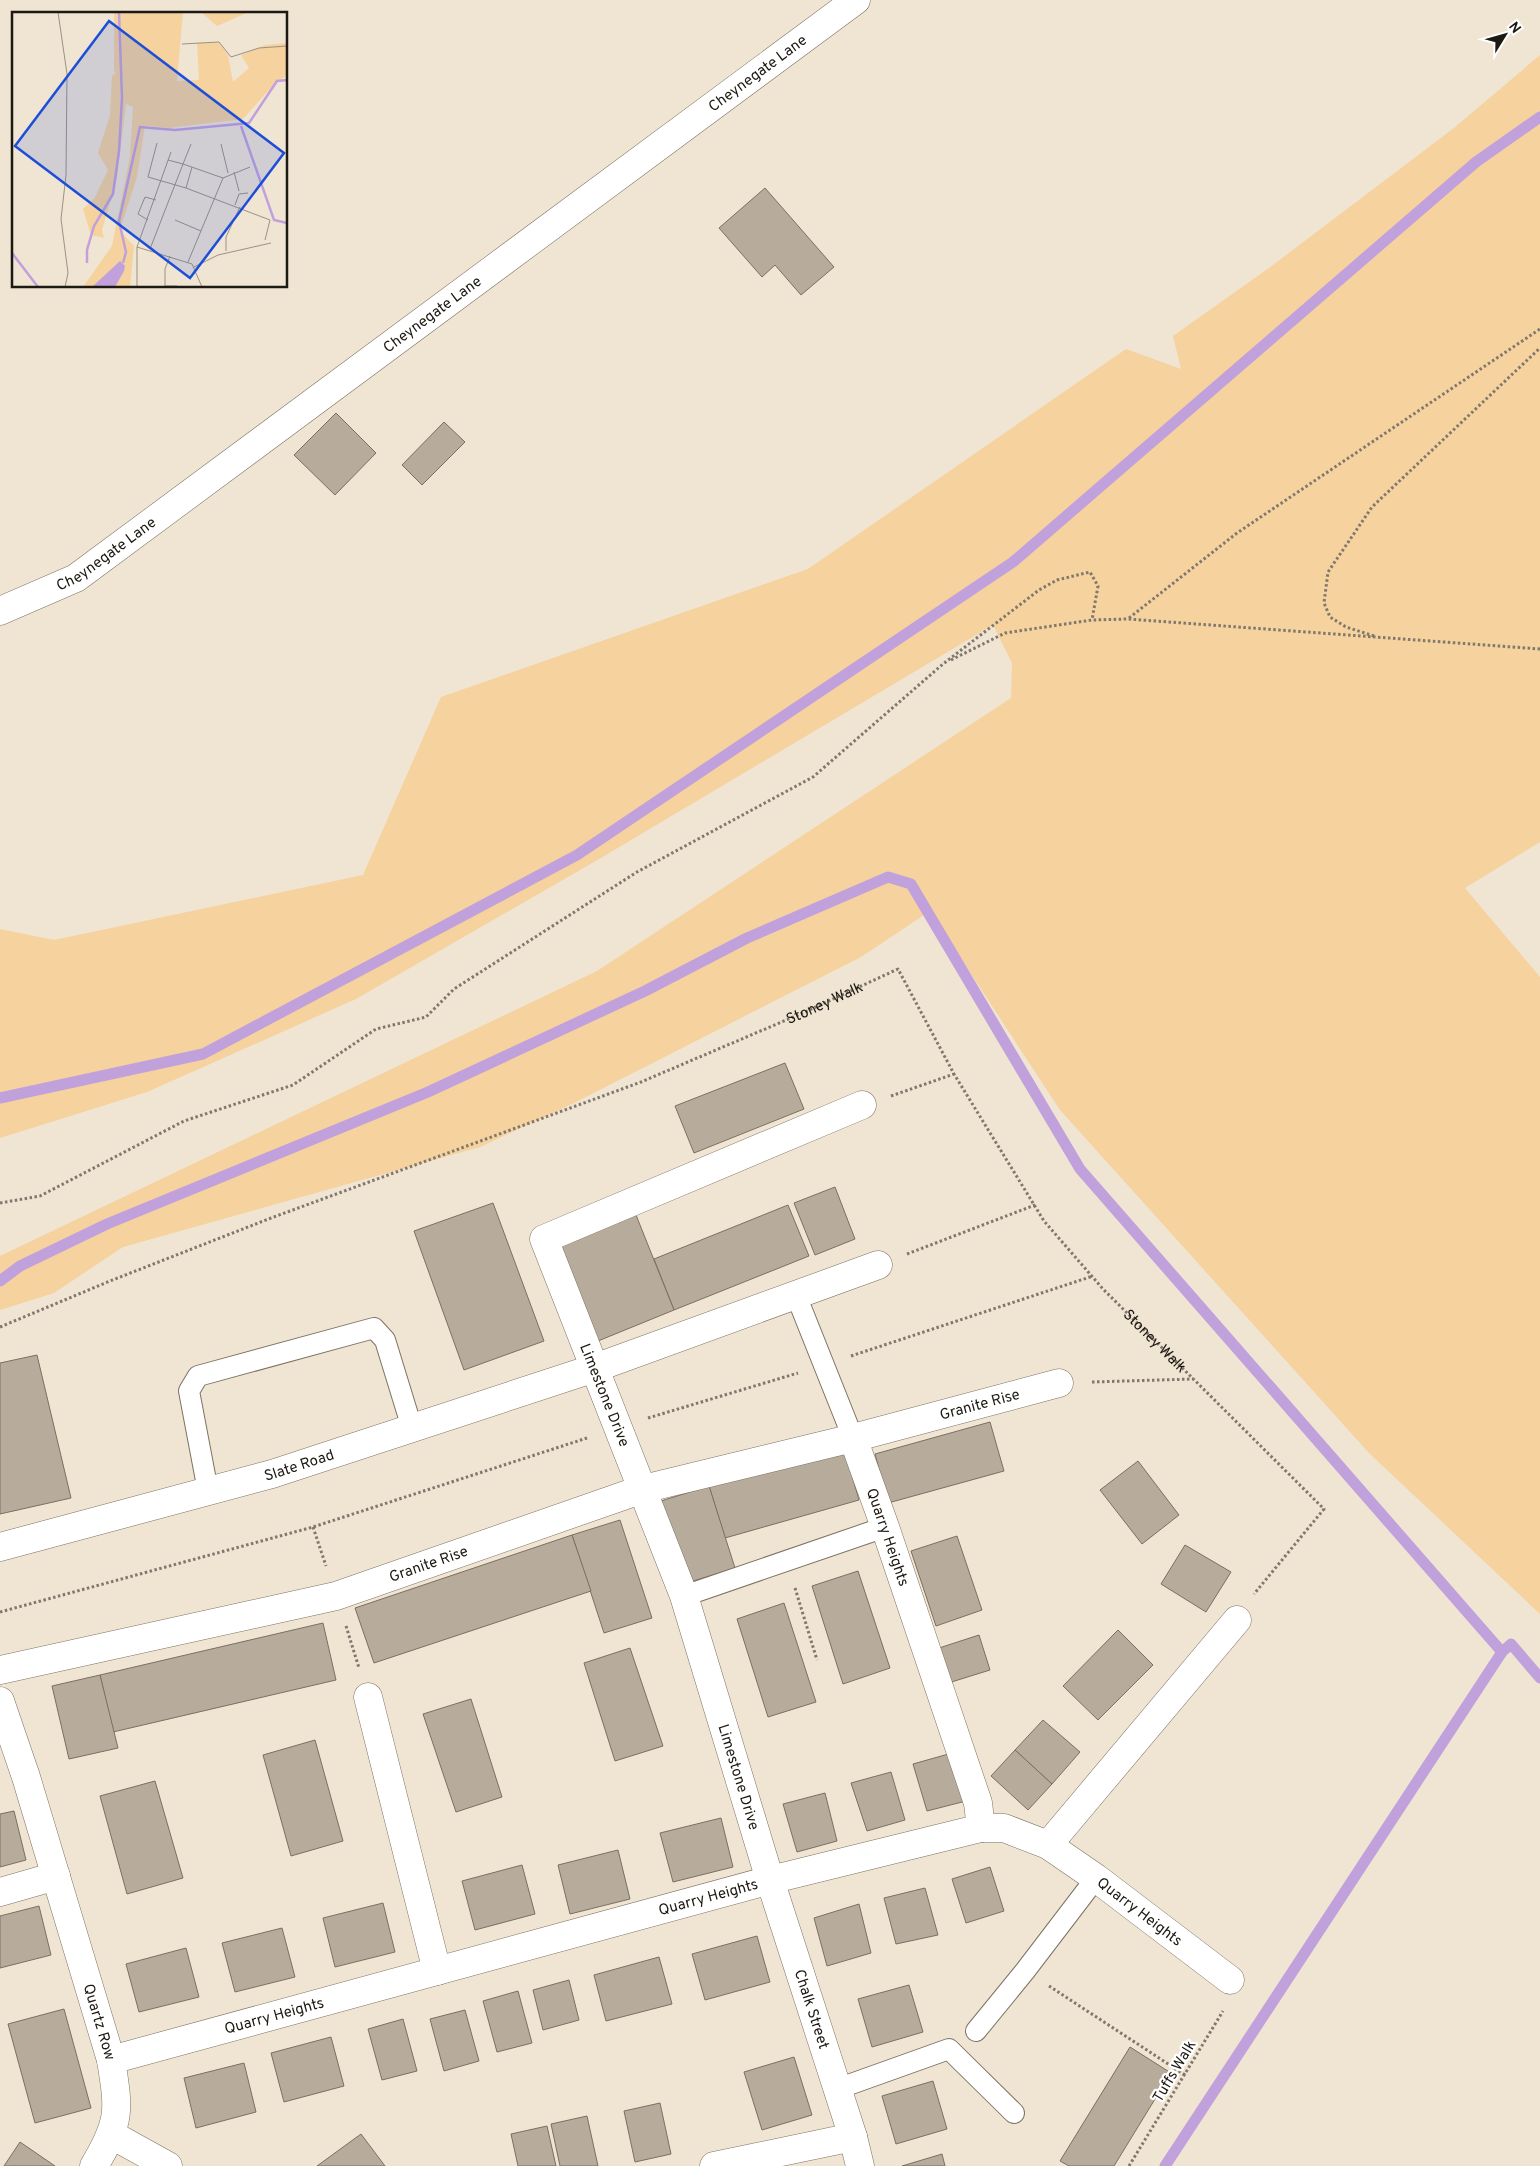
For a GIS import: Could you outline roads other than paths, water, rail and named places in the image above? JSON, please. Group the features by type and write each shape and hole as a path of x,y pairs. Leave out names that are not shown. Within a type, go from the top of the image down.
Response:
{"street":[{"name":"Cheynegate Lane","path":"0,610 76,578 856,0"},
{"name":"Limestone Drive","path":"770,1880 684,1596 544,1239 862,1105"},
{"path":"595,1368 878,1265"},
{"name":"Slate Road","path":"0,1547 272,1474 595,1368"},
{"name":"Granite Rise","path":"0,1670 336,1596 643,1489 853,1438 1058,1383"},
{"name":"Quarry Heights","path":"853,1438 978,1802 981,1828"},
{"path":"1048,1844 1237,1620"},
{"path":"368,1697 437,1971"},
{"name":"Quartz Row","path":"0,1701 26,1777 111,2060 117,2097 116,2119 112,2135 94,2166"},
{"name":"Quarry Heights","path":"111,2060 770,1880 981,1828 1004,1828 1048,1844 1096,1878 1229,1991"},
{"path":"0,1892 56,1876"},
{"name":"Chalk Street","path":"770,1880 853,2137 860,2166"},
{"path":"112,2135 168,2166"},
{"path":"714,2166 853,2137"}],"lane":[{"path":"796,1295 853,1438"},
{"path":"208,1491 189,1391 198,1376 374,1328 385,1340 412,1428"},
{"path":"684,1596 885,1527"},
{"path":"976,2031 1026,1971 1096,1878"},
{"path":"837,2089 949,2049 1014,2113"}],"waterway":[{"path":"0,1098 203,1054 577,855 1013,562 1476,162 1540,117"},
{"path":"0,1281 20,1266 107,1224 428,1092 645,991 747,938 888,877 911,884 1080,1169 1502,1652 1511,1644 1540,1678"},
{"path":"1165,2166 1502,1652"}]}
